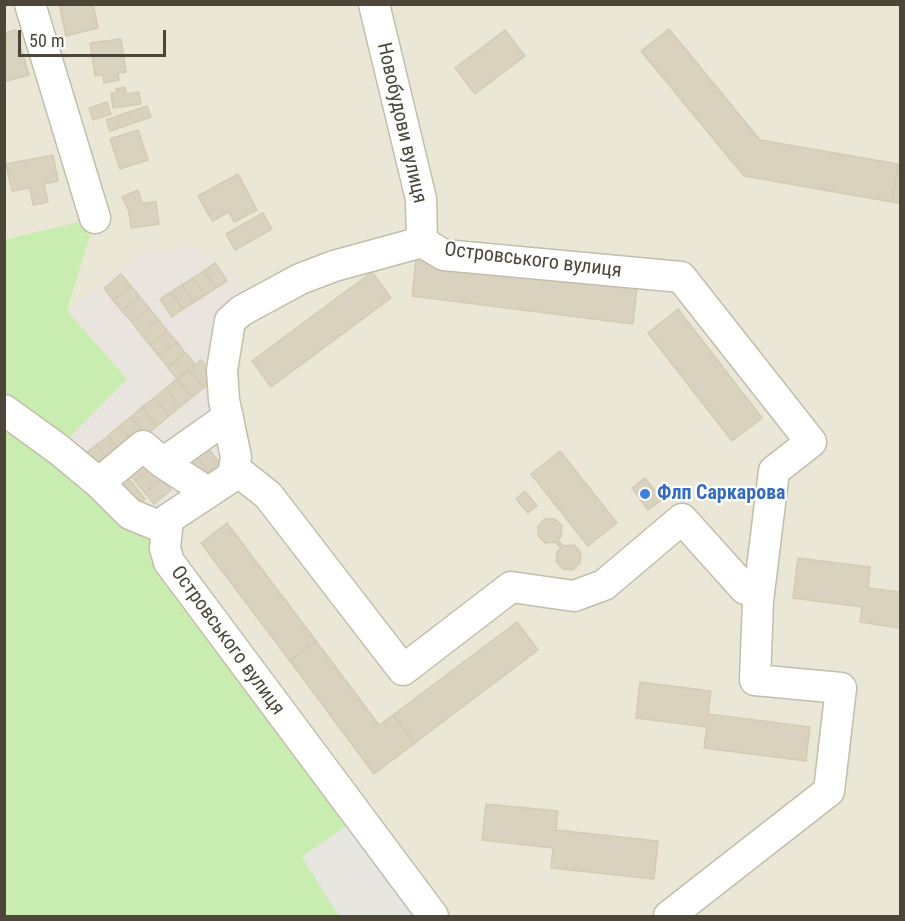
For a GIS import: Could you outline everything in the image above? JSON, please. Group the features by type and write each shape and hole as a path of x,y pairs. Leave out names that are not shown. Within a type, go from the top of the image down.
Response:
{"street":[{"path":"30,4 95,218"},
{"name":"Новобудови вулиця","path":"374,4 421,199 422,242"},
{"name":"Островського вулиця","path":"234,469 236,457 224,400 222,370 230,321 251,305 300,279 334,266 422,242 444,255 681,277 811,442 774,471 759,591 754,680 841,688 829,790 669,916"},
{"path":"4,410 99,483 130,514 166,529 168,519 233,476 234,469 268,495 403,670 511,587 574,596 604,585 682,519 745,589 759,591"},
{"path":"163,463 228,417"},
{"path":"99,483 143,446 163,463 206,492"},
{"name":"Островського вулиця","path":"166,529 165,548 169,562 433,916"}],"shaded area":[{"path":"4,5 900,5 900,916 5,916"},
{"path":"195,247 262,299 230,321 236,457 166,529 58,449 126,379 67,311 142,254"},
{"path":"357,818 433,916 339,916 302,857"}],"green space":[{"path":"95,218 67,311 127,379 58,449 165,548 357,818 302,857 339,916 5,916 4,240"}],"building":[{"path":"59,4 93,4 98,28 66,36"},
{"path":"669,29 760,140 898,164 892,202 744,176 641,51"},
{"path":"16,30 29,75 4,82 4,33"},
{"path":"505,30 525,56 475,94 455,68"},
{"path":"121,39 126,72 118,73 119,80 104,83 103,75 95,76 90,43"},
{"path":"125,87 126,94 139,92 141,104 113,108 111,93 117,93 116,89"},
{"path":"107,102 111,114 93,120 89,108"},
{"path":"147,106 151,117 110,131 106,120"},
{"path":"138,130 148,160 120,169 110,139"},
{"path":"53,155 58,181 44,184 48,202 33,205 30,188 12,191 6,164"},
{"path":"898,164 900,165 900,203 892,202"},
{"path":"238,174 257,210 234,222 229,212 212,221 198,196"},
{"path":"138,190 142,203 156,202 159,224 131,228 129,211 122,197"},
{"path":"263,213 272,229 235,250 226,234"},
{"path":"416,259 637,287 633,324 412,296"},
{"path":"215,263 227,281 216,288 204,271"},
{"path":"204,271 216,288 205,295 193,278"},
{"path":"372,272 391,298 271,387 252,361"},
{"path":"121,274 131,286 113,300 104,288"},
{"path":"193,278 205,295 194,302 182,285"},
{"path":"182,285 194,302 183,309 171,292"},
{"path":"131,286 140,297 122,311 113,300"},
{"path":"171,292 183,309 172,317 160,299"},
{"path":"140,297 149,308 132,322 122,311"},
{"path":"149,308 158,319 141,334 132,322"},
{"path":"678,309 762,418 732,441 648,333"},
{"path":"158,319 167,331 150,345 141,334"},
{"path":"167,331 177,342 159,356 150,345"},
{"path":"177,342 185,353 168,367 159,356"},
{"path":"186,353 195,364 177,379 168,368"},
{"path":"201,360 216,378 204,388 189,370"},
{"path":"189,370 204,388 192,397 178,379"},
{"path":"177,379 192,397 180,407 166,388"},
{"path":"166,388 180,407 169,416 154,398"},
{"path":"154,398 169,416 157,426 142,407"},
{"path":"142,407 157,426 146,435 131,417"},
{"path":"131,417 146,435 134,444 119,426"},
{"path":"119,426 134,444 122,454 108,436"},
{"path":"108,436 122,454 111,463 96,445"},
{"path":"96,445 111,463 99,473 84,455"},
{"path":"205,445 220,463 209,472 194,454"},
{"path":"560,451 617,523 588,546 531,474"},
{"path":"194,454 209,472 197,482 182,463"},
{"path":"144,456 153,467 135,481 126,470"},
{"path":"153,467 162,478 145,493 135,481"},
{"path":"162,478 171,490 154,504 145,493"},
{"path":"645,478 662,500 648,510 632,488"},
{"path":"130,480 145,499 134,508 119,490"},
{"path":"525,491 537,506 528,513 516,499"},
{"path":"545,519 555,519 562,526 558,540 563,546 574,545 581,553 580,563 573,570 563,569 556,561 557,551 561,548 555,542 545,543 538,535 538,526"},
{"path":"227,523 316,641 290,661 201,543"},
{"path":"798,558 870,567 868,588 900,592 900,628 860,622 862,607 793,598"},
{"path":"517,622 538,650 415,743 393,715"},
{"path":"316,641 379,725 393,715 415,743 374,774 290,661"},
{"path":"640,682 711,691 708,714 810,727 806,761 704,748 707,727 636,718"},
{"path":"486,804 558,811 556,830 658,841 654,879 551,868 553,848 482,840"}],"place":[{"name":"Флп Саркарова","path":"645,494"}]}
